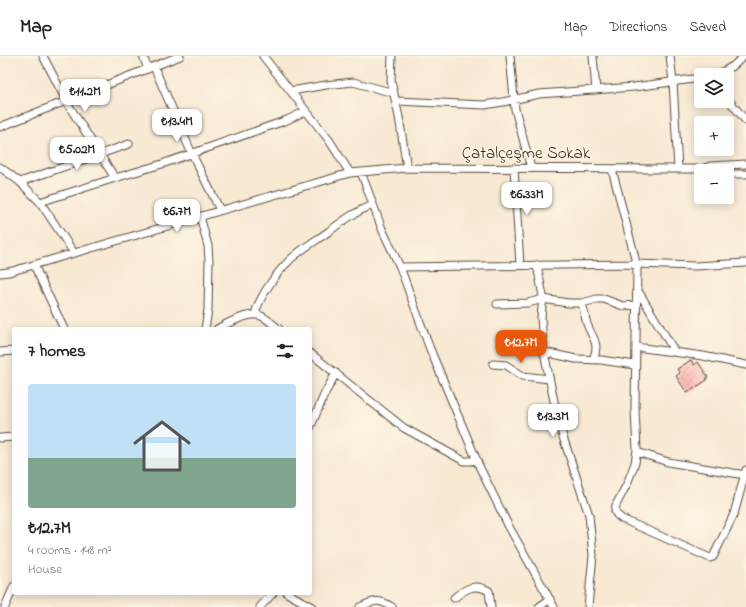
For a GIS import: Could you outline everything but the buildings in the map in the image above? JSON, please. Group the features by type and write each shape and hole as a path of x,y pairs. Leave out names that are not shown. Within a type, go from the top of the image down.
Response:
{"street":[{"path":"43,56 67,102 115,178"},
{"path":"143,56 151,68 220,210"},
{"path":"0,127 67,102 180,56"},
{"path":"263,56 329,140 350,173"},
{"path":"392,56 392,81 407,168"},
{"path":"510,56 514,99 531,168"},
{"path":"593,56 596,90"},
{"path":"670,56 678,169"},
{"path":"729,68 745,56"},
{"path":"396,101 484,105 539,94 634,87 694,79"},
{"path":"291,91 326,84 353,82 394,93"},
{"path":"734,106 746,121"},
{"path":"40,202 192,154 287,120 306,111"},
{"path":"20,182 129,144"},
{"name":"Çatalçeşme Sokak","path":"734,165 746,164"},
{"path":"0,167 20,182 40,202 74,253"},
{"name":"Çatalçeşme Sokak","path":"0,273 34,265 350,173 407,168 694,170"},
{"path":"514,168 520,265"},
{"path":"612,169 636,264 637,289 635,410 637,452 635,463 615,510 617,515 622,519 710,558 713,557 734,514 746,473 668,462 637,452"},
{"path":"361,172 382,229 400,267 430,349 477,460 508,525 554,607"},
{"path":"734,174 746,174"},
{"path":"255,315 257,306 275,277 297,253 358,211 373,204"},
{"path":"200,216 208,246 209,261 208,310 205,327"},
{"path":"400,267 636,264 695,266 746,263"},
{"path":"34,265 63,327"},
{"path":"538,265 543,299 542,318 544,352 549,379 563,437 589,515 593,555 588,607"},
{"path":"637,289 675,352"},
{"path":"497,304 528,303 543,299 568,303 582,303 597,299 604,299 622,306 636,305"},
{"path":"582,303 588,325 595,341 596,351 593,360"},
{"path":"220,327 230,322 255,315 261,315 276,327"},
{"path":"636,347 703,356 746,365"},
{"path":"0,352 12,351"},
{"path":"544,352 576,359 636,365"},
{"path":"312,355 404,428 464,461 477,460"},
{"path":"493,364 506,366 523,376 549,379"},
{"path":"312,423 325,393 336,373"},
{"path":"0,438 12,437"},
{"path":"454,598 471,587 482,587 489,592 491,607"},
{"path":"5,607 12,591"},
{"path":"260,607 271,595"},
{"path":"291,595 312,607"},
{"path":"539,607 550,599"},
{"path":"360,607 373,601 384,602 392,607"}]}
